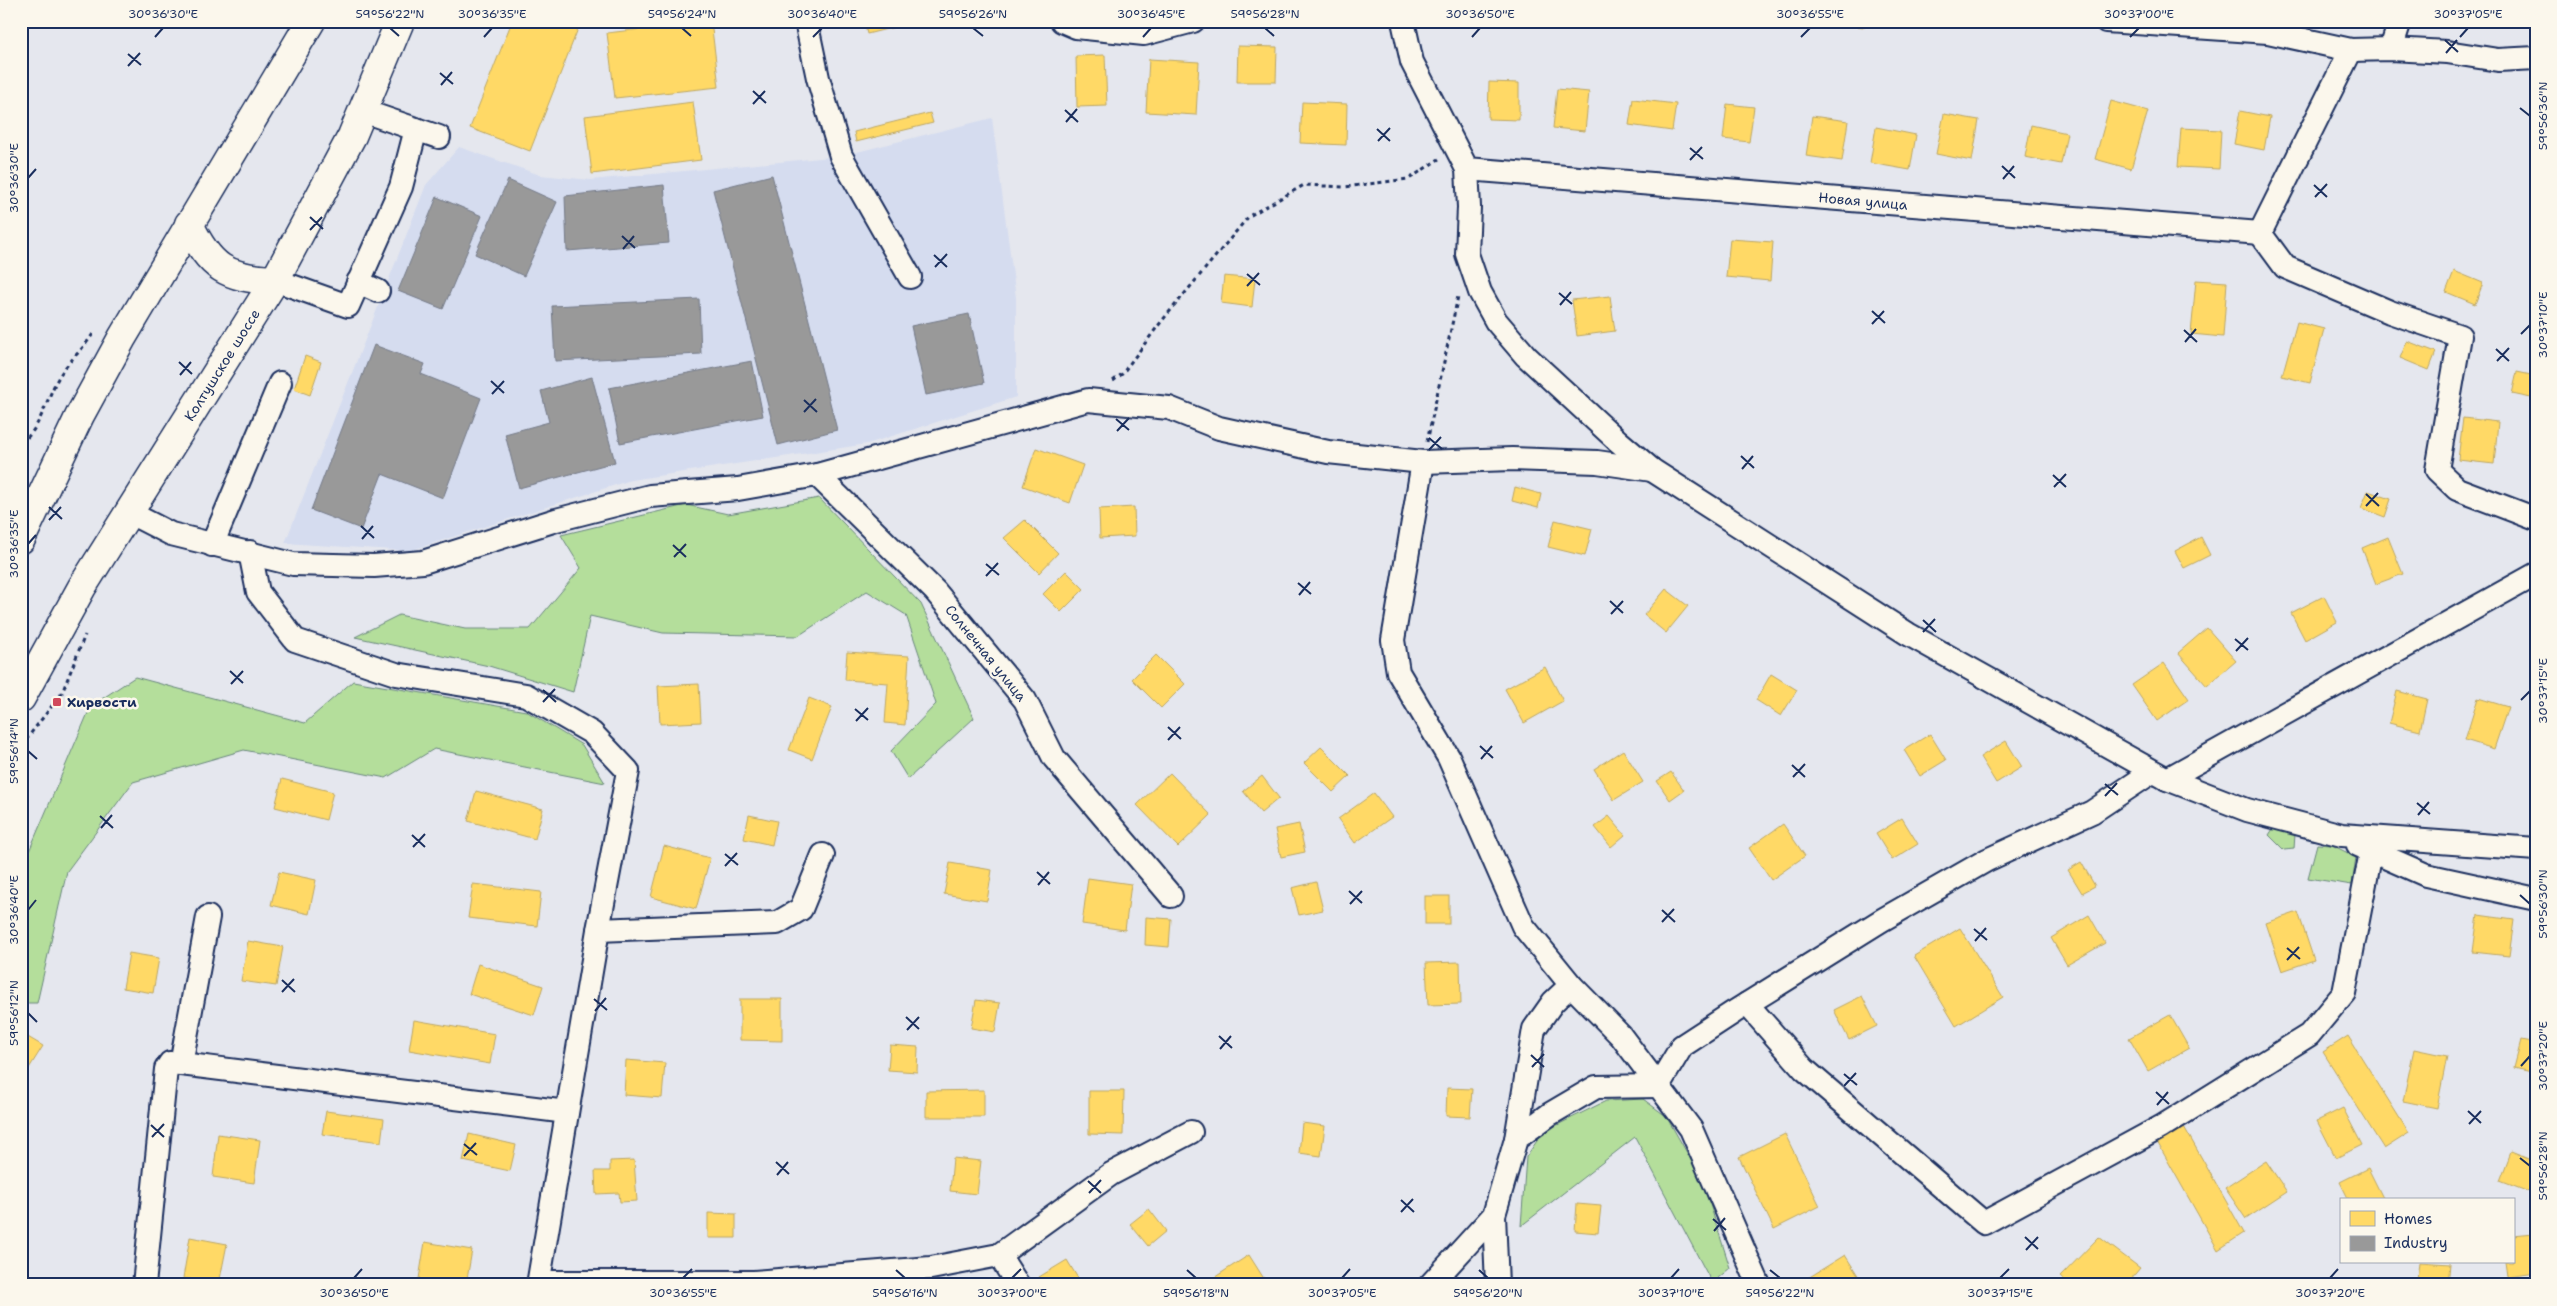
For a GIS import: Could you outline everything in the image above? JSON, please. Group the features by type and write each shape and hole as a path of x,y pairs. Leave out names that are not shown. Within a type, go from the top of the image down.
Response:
{"main road":[{"path":"23,530 84,406 122,338 311,21"},
{"name":"Колтушское шоссе","path":"21,698 82,587 275,280 326,186 363,111 400,21"},
{"path":"189,224 201,249 221,268 247,279 275,280"}],"street":[{"path":"806,21 818,78 841,156 910,276"},
{"path":"1062,21 1076,27 1144,34 1192,21"},
{"path":"1403,21 1412,62 1467,169 1469,207 1467,254 1480,292 1496,321 1526,356 1652,470 1908,634 2160,775 2247,810 2342,835 2536,850"},
{"path":"2106,21 2268,32 2350,50 2391,49 2447,52 2498,60 2536,58"},
{"path":"2391,49 2400,21"},
{"path":"2350,50 2260,233 2285,267 2390,312 2460,336 2437,470 2457,489 2536,518"},
{"path":"363,111 439,137"},
{"path":"275,280 348,306 368,287 401,187 416,129"},
{"name":"Новая улица","path":"1467,169 2260,233"},
{"path":"212,546 280,382"},
{"path":"128,512 171,534 212,546 250,552 293,564 374,566 423,562 556,520 650,496 738,489 817,475 1088,400 1169,408 1218,428 1328,452 1422,462 1512,459 1597,462 1652,470"},
{"path":"1422,462 1393,640 1398,672 1449,758 1523,926 1571,985 1621,1036 1691,1129 1759,1285"},
{"name":"Солнечная улица","path":"817,475 935,591 1024,700 1054,758 1171,896"},
{"path":"250,552 258,592 295,640 396,674 526,695 592,733 628,771 598,930 538,1284 754,1282 931,1268 999,1255 1111,1174 1191,1132"},
{"path":"1658,1086 1682,1046 1922,896 1987,860 2092,812 2536,574"},
{"path":"2342,835 2371,852 2426,875 2536,899"},
{"path":"1747,1004 1804,1070 1984,1223 2161,1127 2309,1035 2344,993 2371,852"},
{"path":"598,930 777,923 800,909 823,855"},
{"path":"181,1064 208,917"},
{"path":"1497,1285 1494,1215 1516,1139 1534,1028 1553,1002 1571,985"},
{"path":"144,1285 166,1069 170,1063 567,1112"},
{"path":"1516,1139 1550,1114 1596,1087 1658,1086"},
{"path":"1430,1285 1494,1215"},
{"path":"999,1255 1018,1285"}],"path":[{"path":"1088,400 1122,374 1161,322 1248,216 1304,185 1345,187 1409,179 1456,148"},
{"path":"1422,462 1459,292"},
{"path":"21,443 34,426 62,372 83,350 94,332"},
{"path":"21,746 62,693 86,633"}],"shaded area":[{"path":"992,118 1016,298 1016,397 867,444 631,480 409,551 285,543 426,185 459,147 540,175 591,180 841,156"}],"green space":[{"path":"819,498 921,604 974,718 908,779 891,751 936,704 906,615 867,591 798,636 663,633 590,616 573,692 489,666 355,637 399,615 465,629 530,629 581,568 561,535 686,505 728,514"},
{"path":"135,677 305,723 353,681 526,711 582,745 605,783 434,749 386,778 244,750 133,782 67,871 37,1003 21,1003 21,870 91,706"},
{"path":"2273,829 2295,834 2294,849 2284,850 2269,835"},
{"path":"2317,844 2332,845 2356,857 2352,885 2308,878"},
{"path":"1643,1099 1666,1116 1702,1179 1730,1268 1712,1283 1635,1137 1521,1226 1526,1157 1543,1132 1606,1101"}],"building: Homes":[{"path":"512,21 581,21 530,151 470,128"},
{"path":"711,21 719,87 615,98 607,33"},
{"path":"864,21 903,21 903,25 867,34"},
{"path":"1844,21 1865,21 1865,27 1843,25"},
{"path":"1238,46 1277,47 1276,82 1237,82"},
{"path":"1105,55 1107,106 1077,107 1076,56"},
{"path":"1149,59 1199,62 1196,115 1146,112"},
{"path":"1489,82 1519,83 1519,120 1488,119"},
{"path":"1557,89 1589,92 1585,131 1553,128"},
{"path":"2536,98 2536,130 2532,129"},
{"path":"1633,99 1676,104 1672,131 1629,125"},
{"path":"2111,101 2148,111 2131,169 2095,159"},
{"path":"693,102 701,160 592,174 585,116"},
{"path":"1302,102 1347,104 1346,145 1300,143"},
{"path":"1727,104 1754,107 1749,142 1723,139"},
{"path":"2240,111 2270,117 2264,150 2234,144"},
{"path":"930,113 933,123 856,142 854,132"},
{"path":"1944,114 1979,120 1972,161 1936,154"},
{"path":"1812,116 1848,121 1842,161 1806,156"},
{"path":"2031,125 2067,133 2061,164 2025,157"},
{"path":"1876,127 1916,135 1910,170 1870,163"},
{"path":"2181,128 2221,130 2219,169 2178,167"},
{"path":"1730,239 1773,242 1770,281 1726,277"},
{"path":"2454,271 2483,283 2475,304 2446,292"},
{"path":"1224,276 1255,279 1252,307 1221,303"},
{"path":"2196,280 2227,282 2223,337 2191,334"},
{"path":"1610,296 1615,331 1577,336 1572,300"},
{"path":"2297,322 2324,329 2310,383 2282,376"},
{"path":"2407,341 2436,352 2429,370 2400,358"},
{"path":"305,356 321,362 310,395 294,389"},
{"path":"2517,372 2536,376 2536,399 2512,394"},
{"path":"2463,418 2498,422 2494,464 2458,460"},
{"path":"1036,448 1083,465 1070,503 1023,486"},
{"path":"1515,487 1541,494 1538,508 1512,501"},
{"path":"2368,491 2391,499 2385,517 2361,508"},
{"path":"1134,507 1135,536 1100,538 1099,509"},
{"path":"1025,520 1058,553 1039,573 1004,538"},
{"path":"1555,520 1592,529 1585,556 1548,547"},
{"path":"2201,537 2210,555 2184,568 2175,551"},
{"path":"2388,537 2403,574 2376,584 2362,548"},
{"path":"1066,571 1084,589 1061,612 1043,594"},
{"path":"1666,589 1688,606 1666,633 1644,615"},
{"path":"2324,596 2337,622 2305,640 2291,613"},
{"path":"2207,628 2236,661 2207,686 2178,653"},
{"path":"847,652 909,656 905,725 885,723 888,683 845,680"},
{"path":"1156,655 1185,684 1161,708 1132,679"},
{"path":"2164,663 2189,699 2157,721 2132,685"},
{"path":"1545,667 1563,701 1524,723 1505,689"},
{"path":"1771,674 1797,690 1781,716 1756,700"},
{"path":"699,684 701,722 660,724 658,686"},
{"path":"2397,691 2427,699 2420,731 2389,723"},
{"path":"809,698 832,707 812,759 789,750"},
{"path":"2478,698 2508,707 2494,749 2465,740"},
{"path":"1930,734 1946,760 1920,776 1904,750"},
{"path":"2006,741 2022,767 1996,783 1980,757"},
{"path":"1321,747 1350,776 1333,792 1304,763"},
{"path":"1623,750 1643,782 1614,800 1594,769"},
{"path":"1671,772 1684,790 1670,800 1657,781"},
{"path":"1170,773 1211,815 1178,847 1137,805"},
{"path":"1262,776 1279,798 1261,813 1243,791"},
{"path":"282,779 333,792 326,820 275,807"},
{"path":"476,791 543,809 535,839 468,821"},
{"path":"1374,793 1392,817 1355,843 1338,819"},
{"path":"749,815 777,821 772,845 744,839"},
{"path":"1609,816 1625,835 1611,847 1595,827"},
{"path":"1902,818 1918,844 1892,860 1876,834"},
{"path":"1299,824 1305,852 1281,857 1275,829"},
{"path":"1783,824 1805,856 1771,880 1749,848"},
{"path":"664,846 710,858 696,909 651,897"},
{"path":"2081,862 2095,886 2082,893 2068,870"},
{"path":"950,863 992,870 987,901 944,894"},
{"path":"279,872 316,880 309,914 271,905"},
{"path":"1088,878 1131,884 1125,930 1082,924"},
{"path":"1316,882 1323,910 1299,915 1292,888"},
{"path":"473,884 541,892 537,926 468,918"},
{"path":"1425,896 1449,896 1449,924 1425,924"},
{"path":"2298,912 2314,960 2282,971 2266,923"},
{"path":"2089,915 2105,943 2067,965 2051,938"},
{"path":"2478,915 2514,920 2509,956 2473,952"},
{"path":"1146,917 1171,919 1169,947 1145,945"},
{"path":"1960,928 2003,997 1956,1026 1914,956"},
{"path":"248,941 283,947 276,986 241,981"},
{"path":"129,953 159,958 153,993 123,988"},
{"path":"1460,962 1461,1004 1428,1005 1426,963"},
{"path":"478,964 543,986 534,1015 469,994"},
{"path":"1862,996 1877,1026 1849,1040 1834,1010"},
{"path":"740,999 782,999 782,1041 740,1040"},
{"path":"976,1000 1000,1003 995,1032 971,1028"},
{"path":"2170,1015 2189,1048 2148,1071 2129,1038"},
{"path":"414,1020 495,1034 490,1064 409,1050"},
{"path":"21,1033 43,1046 21,1081"},
{"path":"2348,1036 2409,1133 2384,1149 2323,1052"},
{"path":"2521,1041 2536,1044 2536,1073 2514,1068"},
{"path":"890,1045 918,1047 917,1072 888,1070"},
{"path":"2414,1049 2447,1056 2437,1108 2403,1101"},
{"path":"626,1060 665,1063 662,1098 624,1095"},
{"path":"1447,1088 1472,1089 1470,1117 1446,1116"},
{"path":"984,1090 984,1117 926,1117 926,1091"},
{"path":"1089,1091 1124,1091 1123,1135 1089,1134"},
{"path":"2343,1108 2362,1145 2336,1158 2317,1121"},
{"path":"326,1111 384,1119 381,1142 322,1134"},
{"path":"1302,1123 1325,1126 1321,1156 1299,1153"},
{"path":"2183,1125 2244,1233 2218,1250 2156,1140"},
{"path":"218,1134 260,1140 254,1183 213,1177"},
{"path":"469,1134 516,1145 510,1171 463,1161"},
{"path":"1785,1134 1820,1206 1774,1229 1739,1157"},
{"path":"2511,1152 2536,1162 2536,1174 2529,1192 2500,1181"},
{"path":"953,1158 981,1161 977,1194 950,1191"},
{"path":"634,1160 637,1201 620,1202 619,1193 596,1194 595,1171 610,1171 610,1161"},
{"path":"2266,1161 2287,1192 2246,1219 2225,1188"},
{"path":"2368,1168 2383,1198 2348,1198 2340,1182"},
{"path":"1577,1204 1601,1206 1598,1233 1575,1231"},
{"path":"1149,1209 1166,1231 1148,1246 1130,1224"},
{"path":"708,1213 736,1214 736,1238 708,1238"},
{"path":"2534,1234 2536,1272 2507,1276 2505,1264 2514,1264 2514,1236"},
{"path":"190,1237 227,1244 219,1284 183,1278"},
{"path":"2099,1237 2140,1268 2126,1285 2069,1285 2060,1277"},
{"path":"425,1242 472,1250 466,1285 418,1285"},
{"path":"1249,1255 1268,1285 1211,1285 1209,1281"},
{"path":"1845,1255 1864,1285 1812,1285 1808,1278"},
{"path":"1067,1260 1082,1285 1044,1285 1039,1277"},
{"path":"2419,1264 2450,1264 2448,1284 2417,1280"}],"building: Industry":[{"path":"772,175 837,430 778,445 713,190"},
{"path":"508,180 557,202 524,276 475,254"},
{"path":"664,185 669,243 567,251 565,196"},
{"path":"437,197 482,216 443,309 398,291"},
{"path":"699,299 701,354 555,361 552,306"},
{"path":"969,314 984,383 926,395 911,326"},
{"path":"374,345 425,364 421,374 481,398 443,498 382,474 361,529 311,510"},
{"path":"752,361 763,416 620,443 609,388"},
{"path":"592,377 615,462 519,488 505,434 549,422 541,391"}],"place":[{"name":"Хирвости","path":"57,702"}]}
